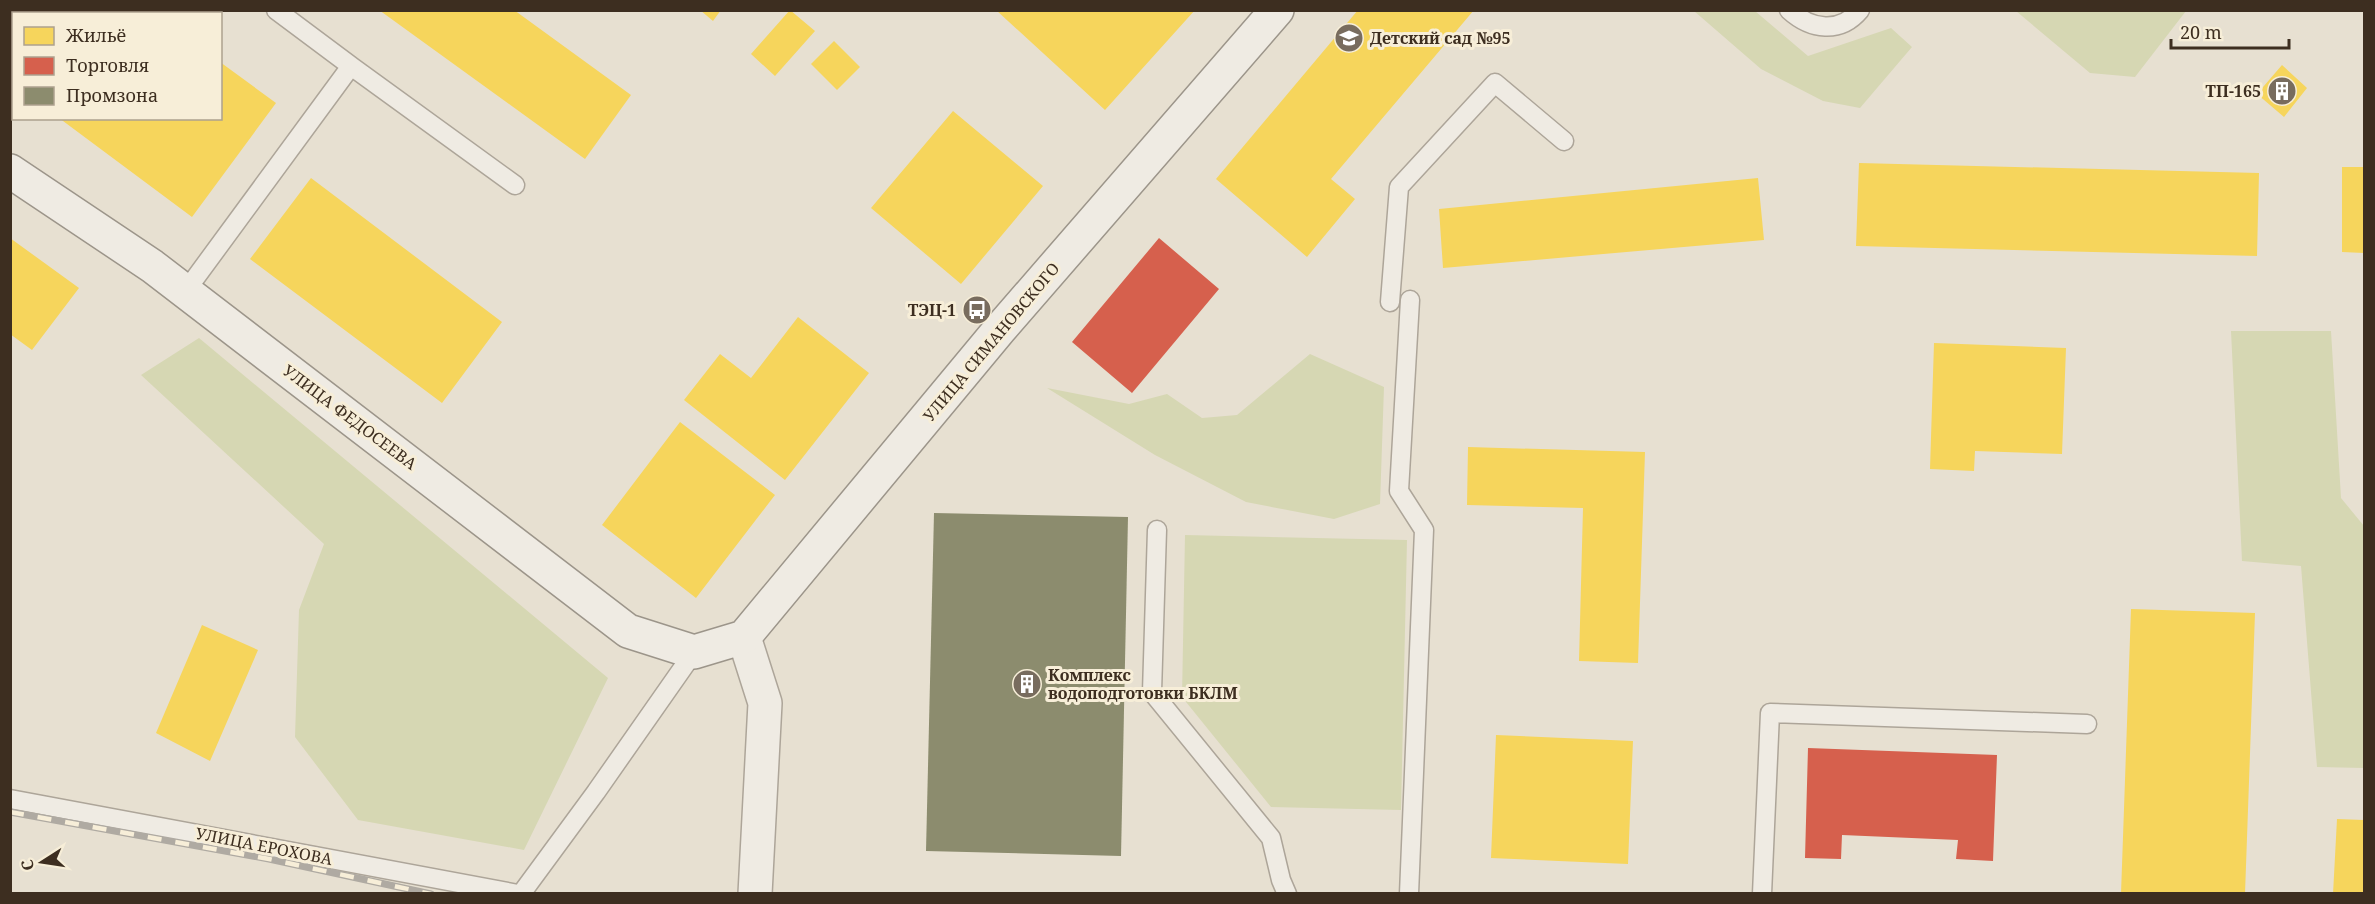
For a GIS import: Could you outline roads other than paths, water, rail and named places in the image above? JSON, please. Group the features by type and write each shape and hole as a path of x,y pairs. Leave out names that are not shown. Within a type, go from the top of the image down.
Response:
{"street":[{"name":"УЛИЦА СИМАНОВСКОГО","path":"744,637 1000,329 1277,10"},
{"name":"УЛИЦА ФЕДОСЕЕВА","path":"10,171 152,266 628,631 694,652"},
{"path":"694,652 744,637 765,703 755,894"}],"lane":[{"path":"276,10 515,185"},
{"path":"1789,10 1807,24 1836,27 1852,20 1860,10"},
{"path":"185,292 351,66"},
{"path":"1390,302 1399,187 1495,83 1564,141"},
{"path":"1409,894 1424,530 1399,491 1410,300"},
{"path":"1157,530 1152,692 1271,838 1281,880 1287,894"},
{"path":"519,894 596,792 694,652"},
{"path":"1762,894 1770,713 2087,724"},
{"name":"УЛИЦА ЕРОХОВА","path":"10,798 519,894"}],"railway":[{"path":"10,812 269,859 431,894"}],"place":[{"name":"Детский сад №95","path":"1349,38"},
{"name":"ТП-165","path":"2282,91"},
{"name":"ТЭЦ-1","path":"977,310"},
{"name":"Комплекс водоподготовки БКЛМ","path":"1027,684"}]}
